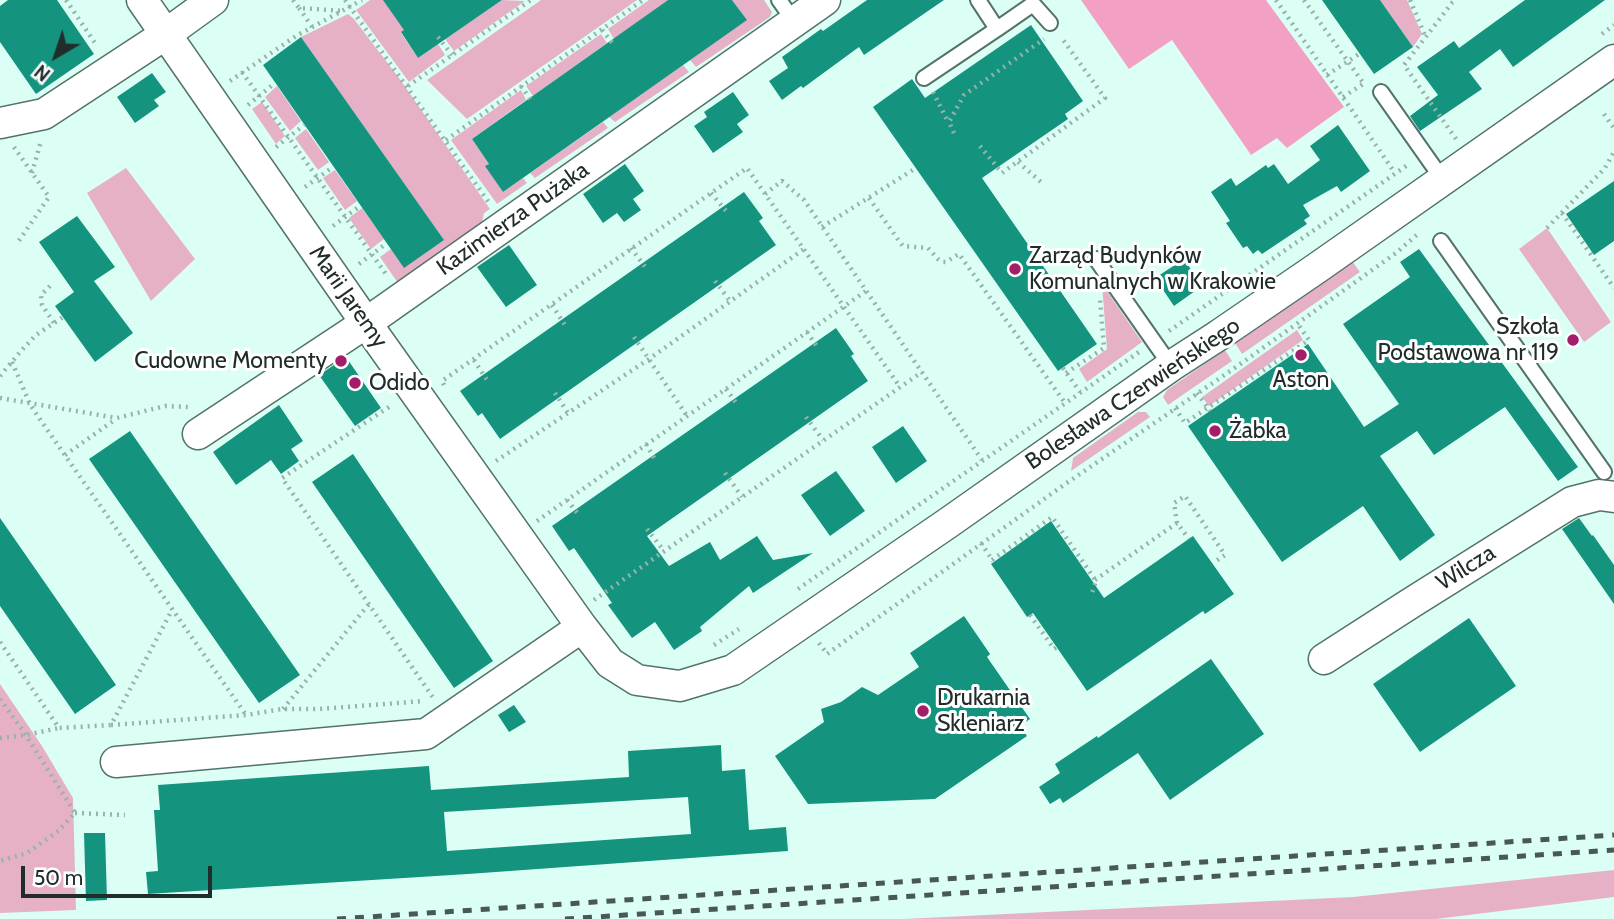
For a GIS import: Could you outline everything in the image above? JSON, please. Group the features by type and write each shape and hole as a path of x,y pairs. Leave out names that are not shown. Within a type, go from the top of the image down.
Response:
{"street":[{"name":"Marii Jaremy","path":"142,0 366,323 591,613 610,663 637,680"},
{"path":"6,134 44,114 213,0"},
{"name":"Kazimierza Pużaka","path":"195,420 366,323 505,225 787,11 825,0"},
{"name":"Bolesława Czerwieńskiego","path":"637,680 680,686 733,670 1443,180 1461,149 1604,50"},
{"name":"Wilcza","path":"1324,659 1608,481"},
{"path":"116,762 426,734 591,613"}],"lane":[{"path":"978,0 997,29"},
{"path":"924,78 1033,4 1051,31"},
{"path":"1381,92 1443,180"},
{"path":"1441,241 1608,481"},
{"path":"1096,259 1171,366"}],"path":[{"path":"66,0 102,52"},
{"path":"293,0 313,28"},
{"path":"345,0 505,225"},
{"path":"230,81 296,36 362,0"},
{"path":"408,86 531,0"},
{"path":"446,140 643,0"},
{"path":"1276,0 1395,173"},
{"path":"1304,0 1364,84 1381,92"},
{"path":"1410,0 1426,37"},
{"path":"795,591 1424,153 1461,149 1404,65 1457,0"},
{"path":"299,8 345,11"},
{"path":"1604,50 1614,25"},
{"path":"601,30 614,46"},
{"path":"949,122 964,95 1051,31 1105,99 1002,173 980,146"},
{"path":"438,37 452,55"},
{"path":"1327,75 1359,54"},
{"path":"242,72 396,288"},
{"path":"924,78 954,134"},
{"path":"247,106 275,83"},
{"path":"1343,97 1364,84"},
{"path":"521,86 533,103"},
{"path":"1604,114 1614,128"},
{"path":"276,147 304,125"},
{"path":"6,134 48,197 18,242"},
{"path":"32,174 41,140"},
{"path":"1547,228 1605,168 1614,152"},
{"path":"1018,162 1041,182"},
{"path":"305,187 333,167"},
{"path":"450,393 442,381 747,168 900,387"},
{"path":"822,227 916,168"},
{"path":"765,194 782,181 804,200 982,460"},
{"path":"711,193 727,212"},
{"path":"869,198 904,246 928,248 943,262 959,254 1065,403"},
{"path":"332,226 360,205"},
{"path":"1562,213 1614,288"},
{"path":"804,621 828,656 981,543 1396,253 1421,231"},
{"path":"359,264 387,243"},
{"path":"631,248 646,268"},
{"path":"489,450 496,461 649,359 804,249"},
{"path":"1080,393 1065,371 1104,348 1098,280 1107,275"},
{"path":"715,281 730,302"},
{"path":"50,286 41,295 41,305 54,323"},
{"path":"530,511 537,521 866,291"},
{"path":"552,305 565,325"},
{"path":"0,376 36,335 63,317"},
{"path":"1175,408 1185,423 1209,410 1308,340 1297,323"},
{"path":"807,332 818,348"},
{"path":"634,337 687,416"},
{"path":"474,360 486,380"},
{"path":"12,362 30,404 246,715"},
{"path":"726,388 737,404"},
{"path":"555,393 568,413"},
{"path":"1197,393 1209,410"},
{"path":"0,398 117,418"},
{"path":"65,455 117,418 165,406 195,420"},
{"path":"389,407 282,478 434,700"},
{"path":"806,417 823,440"},
{"path":"646,444 656,461"},
{"path":"725,473 742,497"},
{"path":"1189,539 1177,523 1174,503 1185,496 1225,555 1213,563"},
{"path":"567,500 579,515"},
{"path":"981,543 993,561 1052,517 1096,581 1091,596"},
{"path":"1095,580 1177,523"},
{"path":"647,529 664,551"},
{"path":"282,709 369,604"},
{"path":"0,738 59,728 111,725 172,609"},
{"path":"1030,615 1054,649 1057,647"},
{"path":"711,647 741,628"},
{"path":"0,642 59,728"},
{"path":"0,699 75,813"},
{"path":"0,861 27,853 57,832 75,813 125,815"}],"shaded area":[{"path":"370,0 394,0 404,30 401,33 418,58 438,44 445,55 409,82 356,10"},
{"path":"502,0 525,1 454,51 445,39"},
{"path":"541,0 637,0 467,119 427,80"},
{"path":"649,0 668,0 614,39 608,29"},
{"path":"732,0 764,0 772,12 770,17 696,67 690,60 746,19"},
{"path":"1081,0 1266,0 1344,107 1287,148 1277,138 1251,155 1172,40 1129,69"},
{"path":"1380,0 1407,0 1422,34 1413,47"},
{"path":"348,14 399,78 490,209 484,213 482,222 398,283 380,257 391,249 404,267 443,239 301,37"},
{"path":"601,34 607,43 533,96 526,86"},
{"path":"683,65 689,72 615,122 609,117"},
{"path":"277,86 301,121 290,131 265,97"},
{"path":"521,90 526,100 472,139 503,192 523,178 527,183 497,204 451,140"},
{"path":"262,102 285,136 276,144 252,109"},
{"path":"603,122 608,128 535,178 530,173"},
{"path":"306,129 329,162 318,170 295,138"},
{"path":"126,168 195,259 151,301 87,193"},
{"path":"335,170 357,201 345,210 323,178"},
{"path":"362,208 384,239 371,249 349,218"},
{"path":"1547,228 1611,322 1584,342 1519,249"},
{"path":"1352,261 1360,272 1242,354 1235,343"},
{"path":"1102,284 1142,342 1087,382 1079,369 1107,349"},
{"path":"1297,330 1303,340 1209,406 1202,397"},
{"path":"1225,350 1232,361 1168,405 1163,397 1167,390"},
{"path":"1138,412 1146,412 1150,417 1071,471 1073,458"},
{"path":"0,684 73,798 76,910 0,913"},
{"path":"1614,870 1614,897 1436,919 904,919 1353,897"}],"building":[{"path":"8,0 57,0 94,54 36,94 0,42 0,6"},
{"path":"383,0 502,0 418,58 401,32 404,30"},
{"path":"668,0 732,0 747,20 503,192 485,166 489,164 472,139"},
{"path":"867,0 944,0 864,55 859,47 782,100 769,81 788,68 782,57"},
{"path":"1322,0 1380,0 1413,47 1374,74"},
{"path":"1525,0 1605,0 1513,67 1500,49 1469,72 1482,89 1420,131 1410,116 1438,95 1417,67 1454,41 1459,48"},
{"name":"Zarząd Budynków Komunalnych w Krakowie","path":"1031,25 1083,101 1065,114 1068,119 982,178 1097,344 1058,371 873,107 912,79 925,98"},
{"path":"301,37 444,240 404,268 263,65"},
{"path":"152,73 166,92 154,100 159,106 135,123 117,97"},
{"path":"733,92 749,115 737,124 743,132 713,153 694,126 707,117 704,112"},
{"path":"1338,125 1370,171 1341,192 1337,186 1303,205 1310,216 1304,220 1307,224 1262,254 1258,250 1253,254 1247,246 1243,248 1226,223 1230,221 1211,192 1231,178 1236,186 1266,165 1268,168 1274,164 1288,184 1320,160 1310,146"},
{"path":"625,164 644,191 633,199 641,210 624,222 617,213 603,223 583,194"},
{"path":"1614,181 1614,241 1594,255 1566,214"},
{"path":"744,192 763,218 759,221 776,245 500,439 482,413 478,416 460,391"},
{"path":"77,216 115,267 94,281 133,333 95,362 55,306 74,292 39,242"},
{"path":"509,245 537,285 506,307 477,267"},
{"path":"1419,249 1578,467 1558,481 1505,407 1434,455 1417,431 1380,456 1435,535 1400,561 1363,506 1282,562 1188,426 1308,344 1364,427 1399,404 1343,324 1410,277 1400,262"},
{"path":"1184,259 1202,286 1174,306 1155,278"},
{"path":"836,328 868,381 647,536 669,566 710,542 720,560 757,536 773,560 813,553 753,593 749,586 700,627 702,631 674,650 655,622 632,638 608,605 612,603 574,548 569,551 552,526"},
{"path":"346,357 381,408 355,426 319,375"},
{"path":"279,405 303,441 291,449 299,461 281,474 271,460 236,485 213,452"},
{"path":"903,426 927,461 896,483 872,447"},
{"path":"130,431 300,675 259,703 89,459"},
{"path":"353,454 493,661 454,688 312,482"},
{"path":"836,471 865,511 830,536 801,495"},
{"path":"0,518 116,685 75,714 0,606"},
{"path":"1579,518 1614,565 1614,604 1562,529"},
{"path":"1051,521 1104,598 1193,536 1234,594 1205,614 1203,611 1087,691 1033,613 1027,617 991,564"},
{"name":"Drukarnia Skleniarz","path":"964,616 990,654 987,657 1030,719 1020,726 1027,736 935,799 808,804 775,756 824,722 821,709 841,702 862,687 878,695 919,667 910,653"},
{"path":"1469,618 1516,686 1420,752 1373,684"},
{"path":"1211,659 1264,734 1170,800 1138,753 1063,803 1060,798 1050,804 1039,787 1060,773 1055,764 1097,736 1098,738"},
{"path":"514,705 526,722 509,732 498,715"},
{"path":"721,745 722,771 745,769 749,830 786,827 788,851 148,894 146,872 158,871 154,810 160,810 158,785 429,766 431,790 629,777 628,751","holes":["688,797 691,834 447,851 444,812"]},
{"path":"84,833 105,833 107,900 86,901"}],"railway":[{"path":"337,919 1614,835"},
{"path":"565,919 1614,850"}],"place":[{"name":"Zarząd Budynków Komunalnych w Krakowie","path":"1015,269"},
{"name":"Szkoła Podstawowa nr 119","path":"1573,340"},
{"name":"Aston","path":"1301,355"},
{"name":"Cudowne Momenty","path":"341,361"},
{"name":"Odido","path":"355,383"},
{"name":"Żabka","path":"1215,431"},
{"name":"Drukarnia Skleniarz","path":"923,711"}]}
